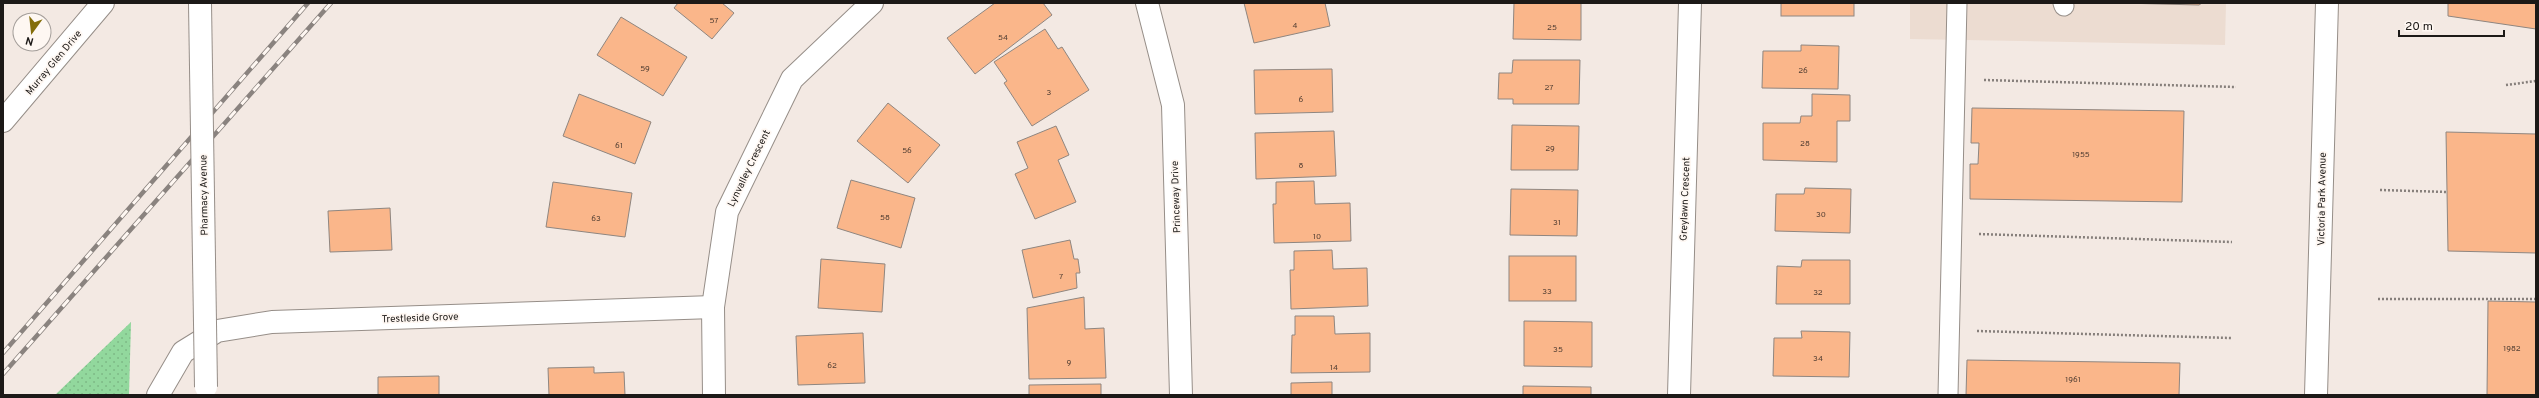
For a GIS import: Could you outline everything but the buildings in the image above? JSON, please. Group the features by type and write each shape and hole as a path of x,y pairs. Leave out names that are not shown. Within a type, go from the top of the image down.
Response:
{"street":[{"name":"Murray Glen Drive","path":"3,121 103,3"},
{"name":"Pharmacy Avenue","path":"200,3 206,387"},
{"name":"Lynvalley Crescent","path":"714,395 713,307 727,212 792,80 872,3"},
{"name":"Princeway Drive","path":"1147,3 1173,105 1181,395"},
{"name":"Greylawn Crescent","path":"1679,395 1690,3"},
{"name":"Victoria Park Avenue","path":"2316,395 2326,3"},
{"name":"Trestleside Grove","path":"158,395 183,352 217,331 272,322 713,307"}],"lane":[{"path":"1948,395 1957,3"}],"path":[{"path":"1955,79 2236,87"},
{"path":"2506,85 2536,81"},
{"path":"2380,190 2447,192"},
{"path":"1952,234 2232,242"},
{"path":"2378,299 2536,299"},
{"path":"1950,330 2231,338"}],"shaded area":[{"path":"1910,3 2226,3 2225,45 1910,39"}],"green space":[{"path":"131,322 129,395 55,395"}],"railway":[{"path":"3,353 308,3"},
{"path":"3,374 331,3"}]}
